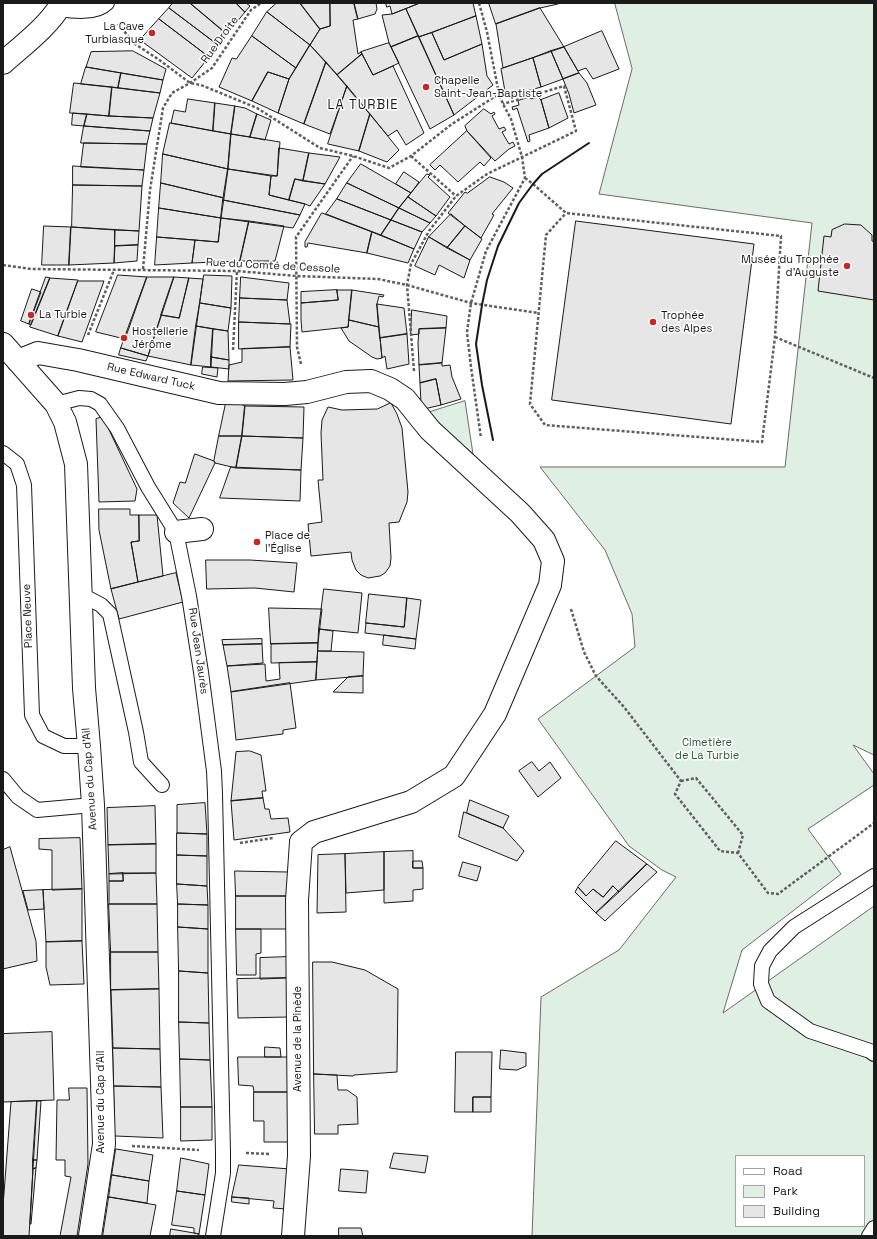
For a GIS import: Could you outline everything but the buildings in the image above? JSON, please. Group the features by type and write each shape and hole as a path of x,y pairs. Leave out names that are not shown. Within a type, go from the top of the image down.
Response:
{"street":[{"path":"3,63 34,35 60,6"},
{"name":"Avenue du Cap d'Ail","path":"3,344 56,404 65,422 76,464 84,688 93,805 104,1144 90,1236"},
{"name":"Rue Edward Tuck","path":"18,361 38,353 78,360 218,393 286,394 307,392 346,382 371,381 390,389 405,399 430,430 520,513 544,540 553,561 550,585 495,714 454,776 411,802 314,832 301,842"},
{"path":"176,532 202,529"},
{"name":"Avenue de la Pinède","path":"293,1236 299,1156 297,900 301,842"}],"lane":[{"path":"60,6 79,12 105,5"},
{"name":"Rue Jean Jaurès","path":"56,404 78,398 91,399 100,404 118,428 148,487 176,532 189,596 214,771 217,846 223,1173 214,1236"},
{"name":"Place Neuve","path":"3,453 17,464 24,485 32,715 43,736 64,746 89,746"},
{"path":"80,594 101,605 110,614 133,717 141,762 162,785"},
{"path":"3,778 18,797 37,810 93,805"},
{"path":"874,876 794,927 770,951 762,966 762,984 768,1001 810,1031 870,1051 874,1054"},
{"path":"869,1236 874,1228"}],"path":[{"name":"Rue Droite","path":"143,269 150,190 163,108 172,93 190,84 212,68 251,10 261,3"},
{"path":"476,473 483,450 470,367 467,332 471,303 486,251 525,178 522,157 511,119 498,94 487,32 479,3"},
{"path":"105,5 135,44 158,59 190,84 201,85 258,108 320,148 353,156 389,168 411,156 452,124 498,94"},
{"path":"405,399 414,375 407,285 411,264 429,231 456,196 487,174 576,131 564,86 503,104"},
{"path":"307,392 297,347 296,237 353,156"},
{"path":"411,156 456,196"},
{"path":"525,178 566,213 781,236 775,337 762,442 545,425 530,404 538,312 546,235 566,213"},
{"name":"Rue du Comté de Cessole","path":"3,265 31,269 238,271 297,276 378,279 407,285 471,303 538,312"},
{"path":"78,360 114,270"},
{"path":"233,350 238,271"},
{"path":"775,337 874,378"},
{"path":"550,585 572,610 584,652 596,676 624,707 681,781"},
{"path":"681,781 696,778 743,835 738,853"},
{"path":"681,781 674,794 720,851 738,853 768,892 778,894 874,823"},
{"path":"217,846 277,837 301,842"}],"green space":[{"name":"Cimetière de La Turbie","path":"615,3 874,3 874,755 853,745 874,774 874,785 808,829 841,874 742,950 723,1013 874,906 874,1236 532,1236 541,997 619,950 676,877 662,870 629,846 538,719 635,647 632,614 605,550 540,467 785,467 812,223 599,194 632,69"},
{"path":"465,401 473,454 445,430 430,412"}],"wall":[{"path":"493,440 482,385 476,344 487,280 498,246 519,203 533,184 542,174 589,143"}],"place":[{"name":"La Cave Turbiasque","path":"152,33"},
{"name":"Chapelle Saint-Jean-Baptiste","path":"426,87"},
{"name":"Musée du Trophée d'Auguste","path":"847,266"},
{"name":"La Turbie","path":"31,315"},
{"name":"Trophée des Alpes","path":"653,322"},
{"name":"Hostellerie Jérôme","path":"124,338"},
{"name":"Place de l'Église","path":"257,542"}],"district":[{"name":"LA TURBIE","path":"363,105"}]}
